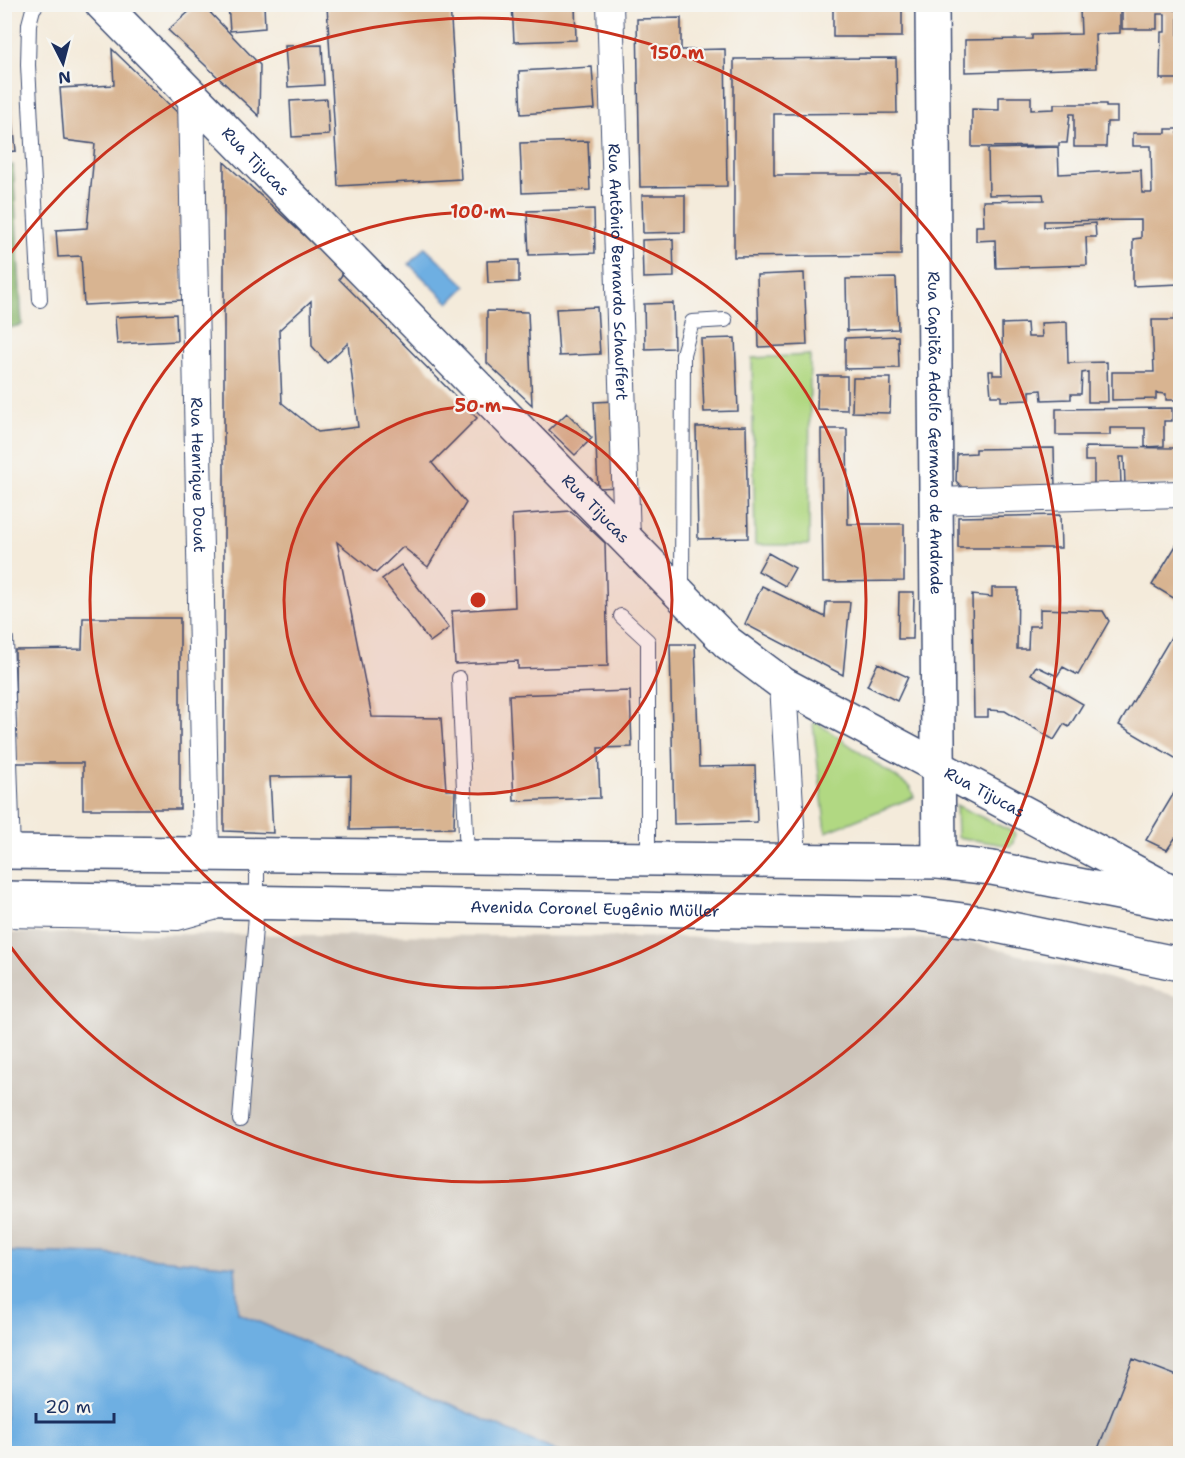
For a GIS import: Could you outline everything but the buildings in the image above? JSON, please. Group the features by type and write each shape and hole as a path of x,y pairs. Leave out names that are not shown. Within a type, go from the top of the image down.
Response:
{"main road":[{"name":"Rua Tijucas","path":"102,4 728,643 783,684 1180,896"},
{"name":"Rua Capitão Adolfo Germano de Andrade","path":"932,4 934,501 939,862"},
{"path":"9,852 939,862 992,868 1180,905"},
{"name":"Avenida Coronel Eugênio Müller","path":"4,898 918,914 978,922 1180,964"}],"street":[{"name":"Rua Antônio Bernardo Schauffert","path":"610,4 627,540"},
{"name":"Rua Henrique Douat","path":"191,97 206,853"},
{"path":"934,501 1180,494"},
{"path":"783,684 793,859"}],"lane":[{"path":"37,4 33,9 29,24 28,65 40,300"},
{"path":"682,596 683,354 692,322 725,320"},
{"path":"621,616 648,641 648,858"},
{"path":"6,639 9,852"},
{"path":"459,678 467,856"},
{"path":"240,1120 257,902 257,854"},
{"path":"4,920 178,923 257,902"}],"shaded area":[{"path":"5,933 959,939 1180,997 1180,1453 560,1453 104,1254 5,1252"}],"green space":[{"path":"13,165 22,325 5,329 5,166"},
{"path":"810,355 809,545 755,545 752,358"},
{"path":"816,722 910,787 914,797 826,832 813,724"},
{"path":"956,805 1015,833 1013,843 1010,846 957,837"}],"water":[{"path":"425,247 466,286 449,303 409,264"},
{"path":"5,1252 104,1254 235,1266 238,1313 560,1453 5,1453"}]}
